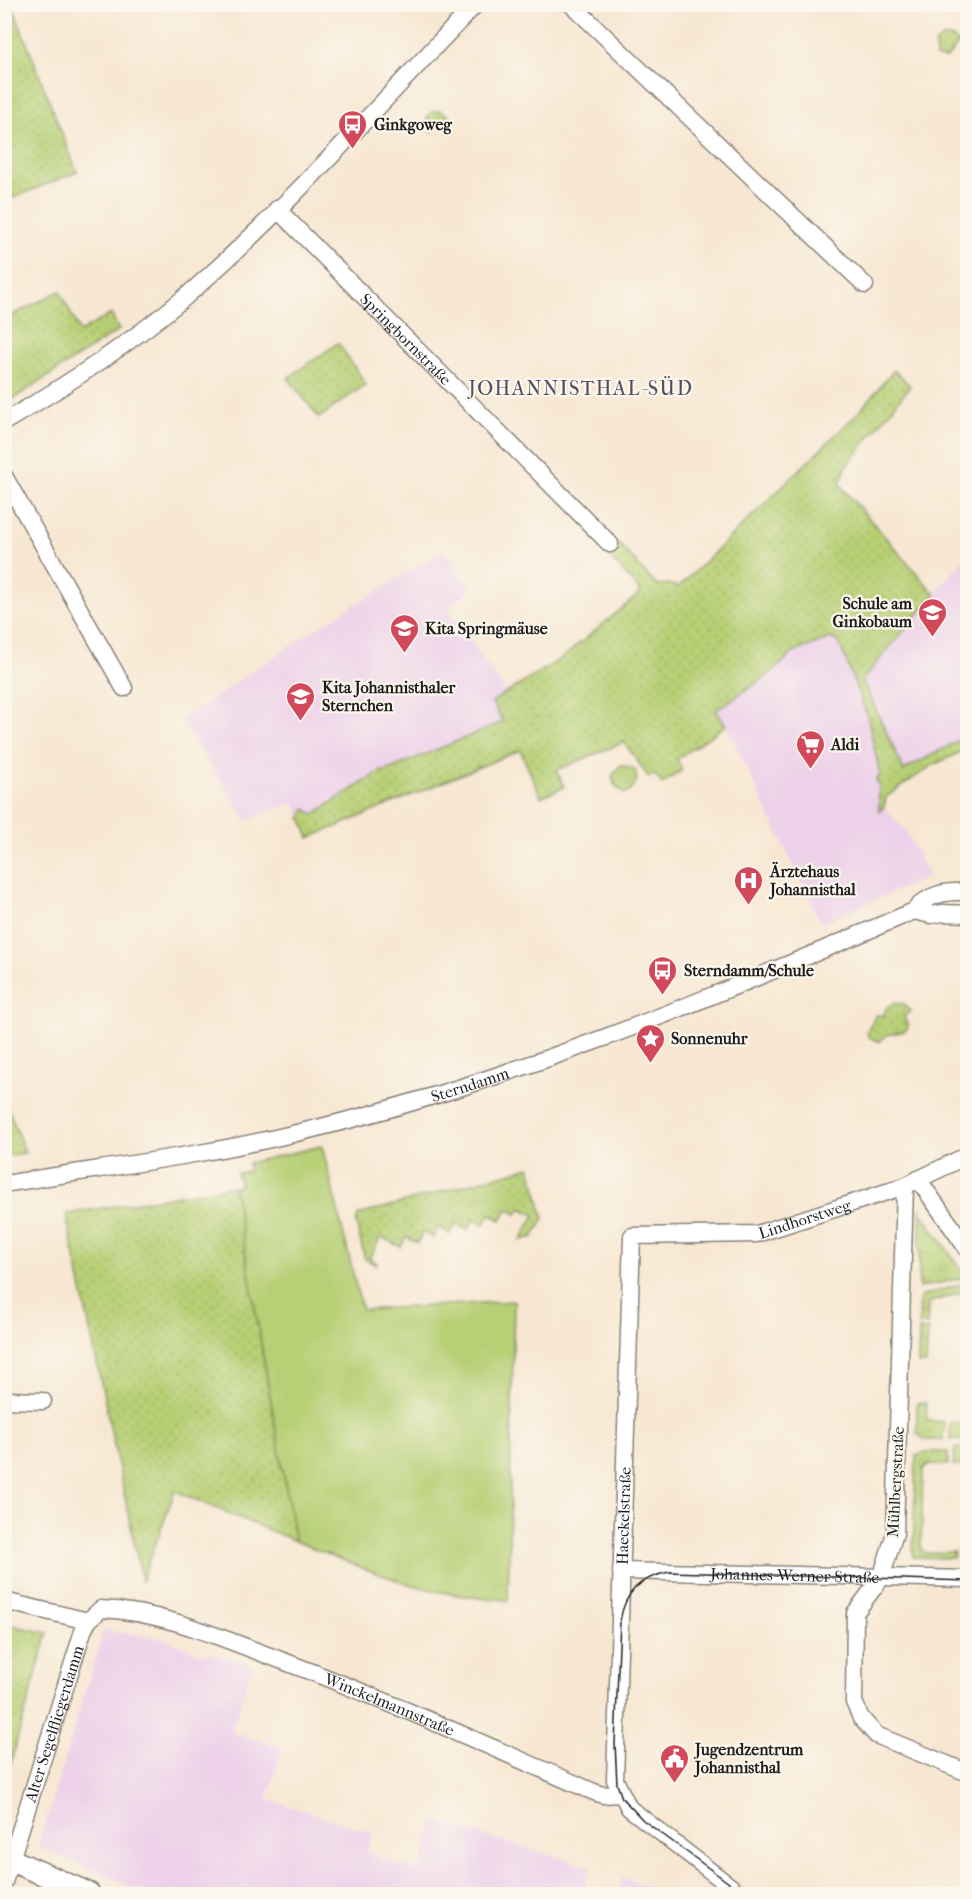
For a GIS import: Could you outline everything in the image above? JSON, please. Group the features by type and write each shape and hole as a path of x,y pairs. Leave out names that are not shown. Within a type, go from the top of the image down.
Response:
{"main road":[{"path":"7,1867 89,1894"}],"street":[{"path":"4,422 68,385 173,306 278,209 476,4"},
{"path":"571,4 866,285"},
{"name":"Springbornstraße","path":"278,209 610,544"},
{"path":"4,476 124,688"},
{"name":"Sterndamm","path":"4,1184 286,1136 399,1107 505,1074 638,1026 914,911 924,898 956,891 968,892"},
{"name":"Sterndamm","path":"914,911 931,915 968,914"},
{"name":"Lindhorstweg","path":"632,1236 749,1236 911,1183 968,1155"},
{"path":"911,1183 968,1250"},
{"name":"Mühlbergstraße","path":"911,1183 895,1533 880,1578 855,1612 854,1702 861,1718 876,1735 968,1773"},
{"name":"Haeckelstraße","path":"620,1794 615,1780 632,1236"},
{"path":"4,1400 43,1401"},
{"name":"Johannes-Werner-Straße","path":"621,1571 968,1579"},
{"path":"4,1601 88,1621"},
{"name":"Winckelmannstraße","path":"88,1621 101,1609 129,1610 158,1618 303,1668 594,1792 620,1794"},
{"name":"Alter Segelfliegerdamm","path":"7,1867 88,1621"},
{"path":"620,1794 629,1809 741,1894"}],"shaded area":[{"path":"444,550 472,589 448,608 508,695 508,726 438,749 383,773 381,771 314,814 302,812 301,817 294,802 247,820 184,726 183,719 312,631"},
{"name":"Schule am Ginkobaum","path":"967,555 967,736 904,770 862,680"},
{"path":"830,638 839,642 868,718 879,770 879,811 884,807 907,833 929,877 821,923 726,725 715,710 770,674 794,652"},
{"path":"104,1630 165,1639 206,1656 208,1652 252,1665 232,1732 283,1748 267,1799 373,1833 367,1853 419,1871 434,1821 591,1867 582,1894 150,1894 38,1847"},
{"path":"622,1878 654,1889 652,1894 617,1894"}],"green space":[{"path":"4,5 12,5 77,172 5,201"},
{"path":"951,37 959,43 946,59 936,57 935,44 942,38"},
{"path":"439,110 452,118 431,132 426,120 430,113"},
{"path":"60,291 80,332 111,314 119,330 10,401 5,389 5,319"},
{"path":"338,343 366,384 319,418 288,378"},
{"path":"894,370 910,386 846,467 840,483 935,594 862,680 904,770 967,736 967,749 933,765 886,797 884,807 879,811 879,787 876,779 880,776 868,718 839,642 830,638 794,652 770,674 716,710 726,725 677,759 682,770 662,784 655,774 649,778 624,742 557,770 564,787 541,797 520,750 309,838 301,817 305,809 314,814 381,771 503,722 492,702 561,659 638,595 639,589 605,552 617,542 657,586 667,584 679,587 860,411"},
{"path":"621,765 635,769 637,780 631,791 624,794 614,784 612,776"},
{"path":"895,1003 904,1004 911,1011 904,1016 908,1027 905,1031 887,1035 879,1042 869,1037 867,1032 876,1015 883,1016 887,1007"},
{"path":"5,1100 25,1153 5,1156"},
{"path":"322,1146 362,1310 514,1301 508,1600 450,1594 398,1581 295,1541 234,1186 240,1185 237,1173 249,1171 248,1163"},
{"path":"530,1167 544,1219 533,1237 521,1240 535,1215 521,1208 517,1214 507,1209 501,1220 490,1214 484,1225 474,1219 468,1230 456,1224 450,1234 439,1227 433,1238 423,1232 417,1243 406,1237 401,1247 381,1237 369,1258 377,1263 376,1265 365,1259 356,1222 358,1215"},
{"path":"234,1186 295,1541 175,1491 142,1580 66,1214"},
{"path":"920,1210 966,1277 919,1288"},
{"path":"967,1282 967,1293 966,1291 928,1303 927,1325 919,1325 920,1297"},
{"path":"919,1330 928,1330 926,1364 918,1364"},
{"path":"917,1403 926,1403 927,1421 944,1422 943,1440 925,1440 917,1434"},
{"path":"950,1422 967,1423 967,1441 950,1440"},
{"path":"955,1448 967,1448 967,1466 953,1466"},
{"path":"925,1452 948,1452 948,1465 929,1464 923,1469 921,1550 927,1553 954,1552 953,1558 913,1557 916,1456"},
{"path":"4,1624 48,1633 5,1782"}],"tram line":[{"path":"744,1894 643,1820 622,1798 617,1784 615,1744 620,1621 630,1594 642,1582 669,1572 968,1581"}],"place":[{"name":"Ginkgoweg","path":"353,150"},
{"name":"Schule am Ginkobaum","path":"933,638"},
{"name":"Kita Springmäuse","path":"404,654"},
{"name":"Kita Johannisthaler Sternchen","path":"301,722"},
{"name":"Aldi","path":"810,770"},
{"name":"Ärztehaus Johannisthal","path":"749,906"},
{"name":"Sterndamm/Schule","path":"663,996"},
{"name":"Sonnenuhr","path":"650,1064"},
{"name":"Jugendzentrum Johannisthal","path":"674,1784"}],"district":[{"name":"JOHANNISTHAL-SÜD","path":"581,388"}]}
